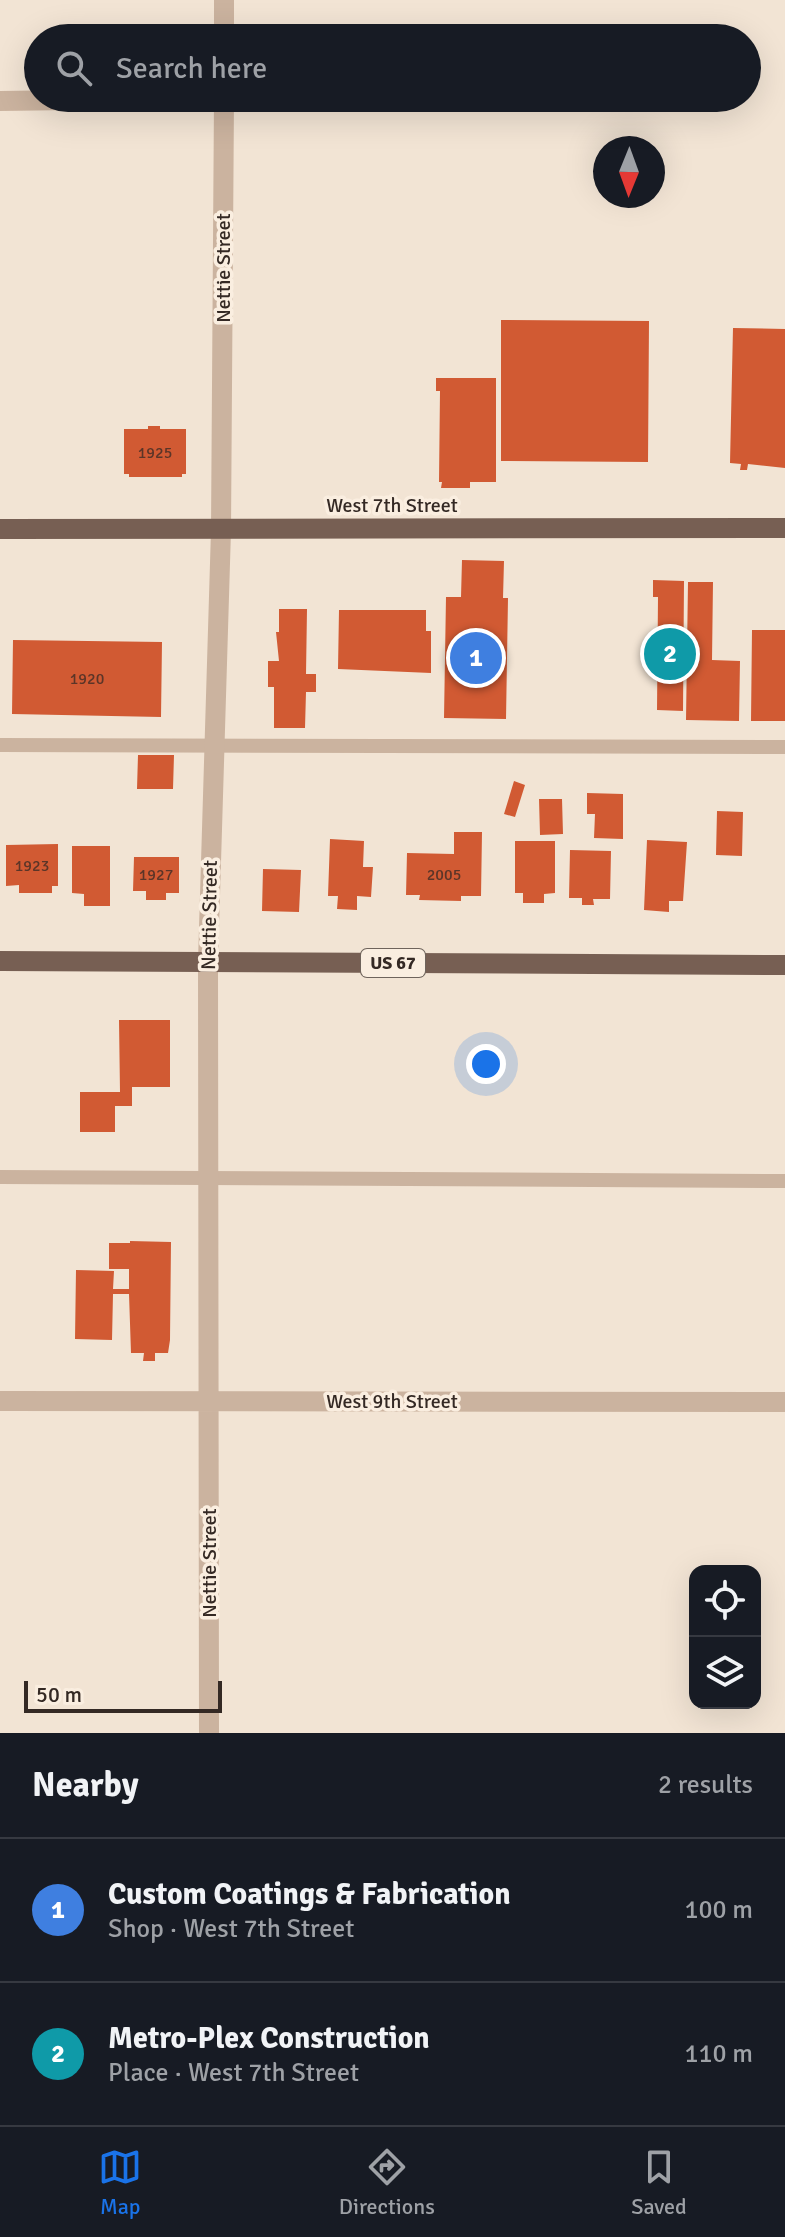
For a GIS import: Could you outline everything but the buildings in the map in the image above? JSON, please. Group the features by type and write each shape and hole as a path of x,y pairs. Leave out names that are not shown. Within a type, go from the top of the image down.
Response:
{"main road":[{"name":"West 7th Street","path":"0,529 785,528"},
{"name":"US 67","path":"0,961 785,965"}],"street":[{"path":"224,0 224,24"},
{"path":"0,101 24,101"},
{"name":"Nettie Street","path":"209,1733 208,962 221,530 224,112"},
{"name":"West 9th Street","path":"0,1401 785,1402"}],"lane":[{"path":"0,745 785,747"},
{"path":"0,1177 785,1181"}],"place":[{"name":"Metro-Plex Construction","path":"670,654"},
{"name":"Custom Coatings & Fabrication","path":"476,658"}]}
